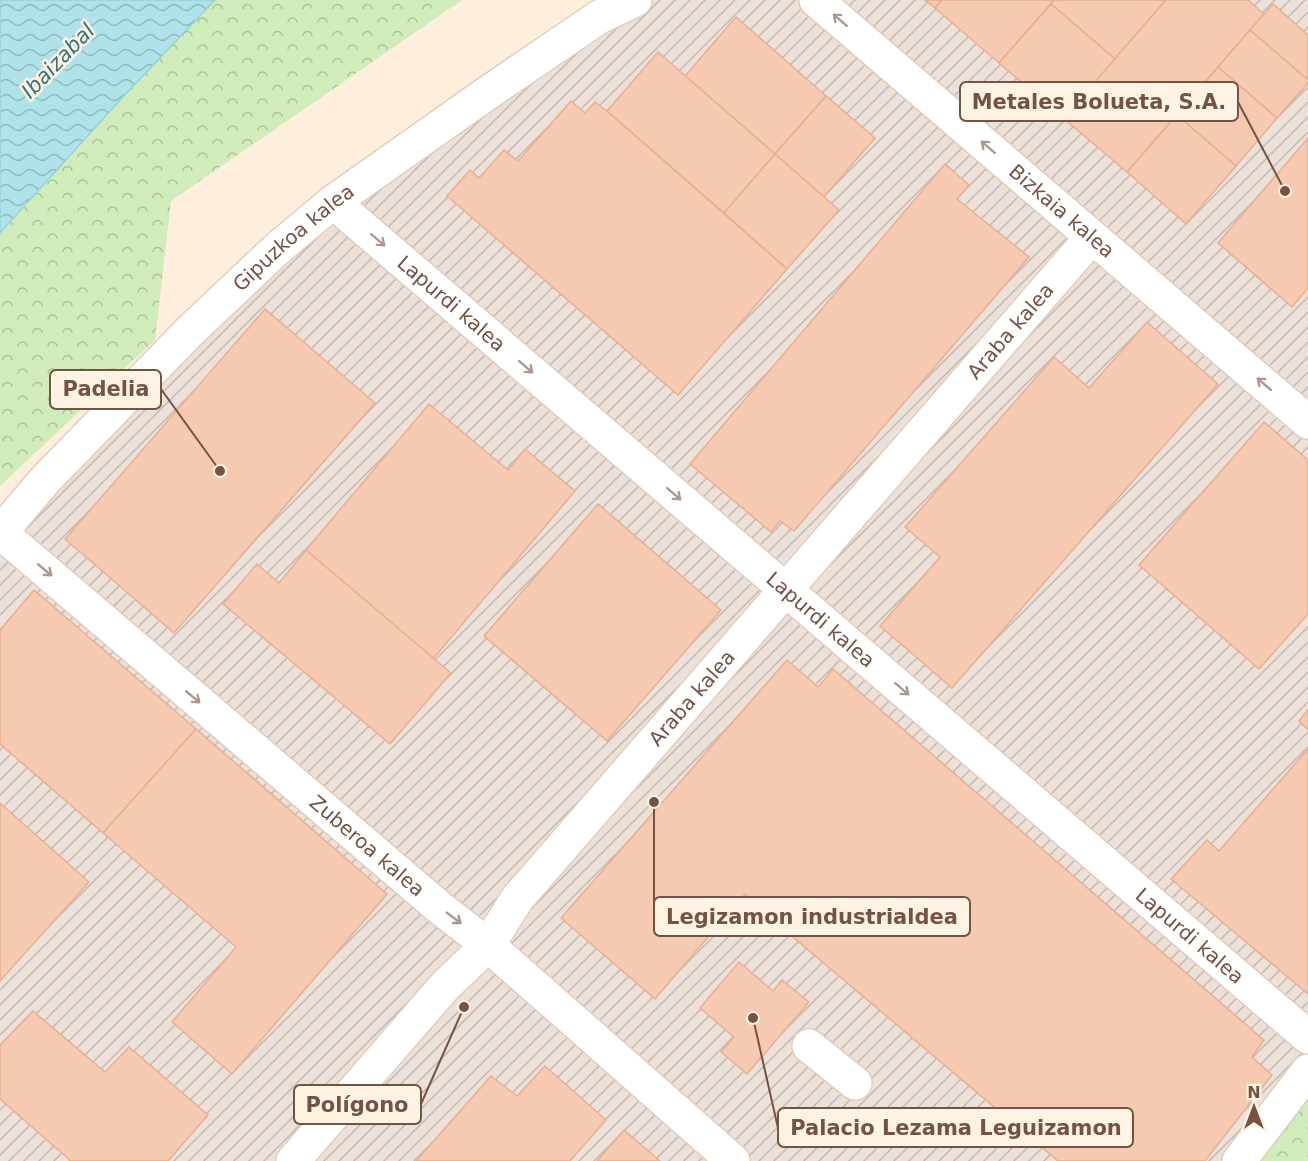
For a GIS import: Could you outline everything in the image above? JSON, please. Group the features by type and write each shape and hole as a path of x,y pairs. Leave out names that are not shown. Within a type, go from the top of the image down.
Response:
{"street":[{"name":"Gipuzkoa kalea","path":"0,532 45,480 190,331 278,248 333,202 486,93 599,17 634,0"},
{"name":"Bizkaia kalea","path":"816,0 1308,422"},
{"name":"Lapurdi kalea","path":"333,202 1308,1037"},
{"name":"Araba kalea","path":"293,1161 445,986 488,945 517,899 1092,237"},
{"name":"Zuberoa kalea","path":"0,532 440,908 488,945 733,1161"},
{"path":"809,1046 855,1083"},
{"path":"1239,1161 1308,1071"}],"shaded area":[{"path":"635,0 1308,0 1308,1071 1239,1161 0,1161 0,533 278,248"}],"green space":[{"path":"215,0 462,0 171,201 155,340 0,486 0,233 121,99"},
{"path":"1308,1070 1308,1161 1232,1161"}],"water":[{"name":"Ibaizabal","path":"0,0 215,0 121,99 0,233"}],"building":[{"path":"925,0 942,0 935,8"},
{"path":"942,0 1054,0 999,63 935,8"},
{"path":"1054,0 1166,0 1115,59 1051,4"},
{"path":"1166,0 1248,0 1264,14 1127,172 1063,118"},
{"path":"1051,4 1115,59 1063,118 999,63"},
{"path":"1273,4 1308,35 1308,80 1250,30"},
{"path":"736,17 826,96 775,154 685,76"},
{"path":"1250,30 1308,80 1308,83 1277,118 1218,67"},
{"path":"658,52 775,154 724,213 607,111"},
{"path":"1218,67 1277,118 1236,166 1177,115"},
{"path":"826,96 875,138 824,197 775,154"},
{"path":"571,101 585,113 595,102 607,111 787,269 678,395 447,196 470,170 479,178 504,150 518,161"},
{"path":"1177,115 1236,166 1186,224 1127,172"},
{"path":"1308,138 1308,288 1292,307 1218,243"},
{"path":"775,154 839,210 787,269 724,213"},
{"path":"945,164 969,185 957,199 1029,257 794,531 780,521 771,532 690,464"},
{"path":"265,309 375,403 174,633 65,539"},
{"path":"1147,322 1218,384 952,688 880,626 940,557 905,527 1054,357 1089,388"},
{"path":"429,404 508,470 525,449 575,491 433,659 306,550"},
{"path":"1264,422 1308,460 1308,614 1259,669 1139,565"},
{"path":"598,504 721,610 607,741 484,636"},
{"path":"306,550 451,673 390,744 223,604 257,564 279,583"},
{"path":"34,590 196,729 103,833 0,744 0,630"},
{"path":"787,660 818,687 833,669 1264,1040 1252,1057 1272,1075 1205,1161 1058,1161 768,916 745,894 655,999 561,918"},
{"path":"1308,710 1308,730 1299,721"},
{"path":"196,729 387,894 232,1074 172,1022 236,947 103,833"},
{"path":"1308,749 1308,994 1171,879 1207,840 1219,851"},
{"path":"0,803 89,882 0,981"},
{"path":"739,962 773,991 782,980 809,1002 747,1074 721,1052 734,1037 700,1008"},
{"path":"33,1011 105,1072 129,1047 208,1115 168,1161 71,1161 0,1099 0,1045"},
{"path":"545,1066 606,1120 570,1161 416,1161 491,1076 517,1096"},
{"path":"624,1130 660,1161 597,1161"}],"place":[{"name":"Metales Bolueta, S.A.","path":"1285,191"},
{"name":"Padelia","path":"220,471"},
{"name":"Legizamon industrialdea","path":"654,802"},
{"name":"Polígono","path":"464,1007"},
{"name":"Palacio Lezama Leguizamon","path":"753,1018"}]}
